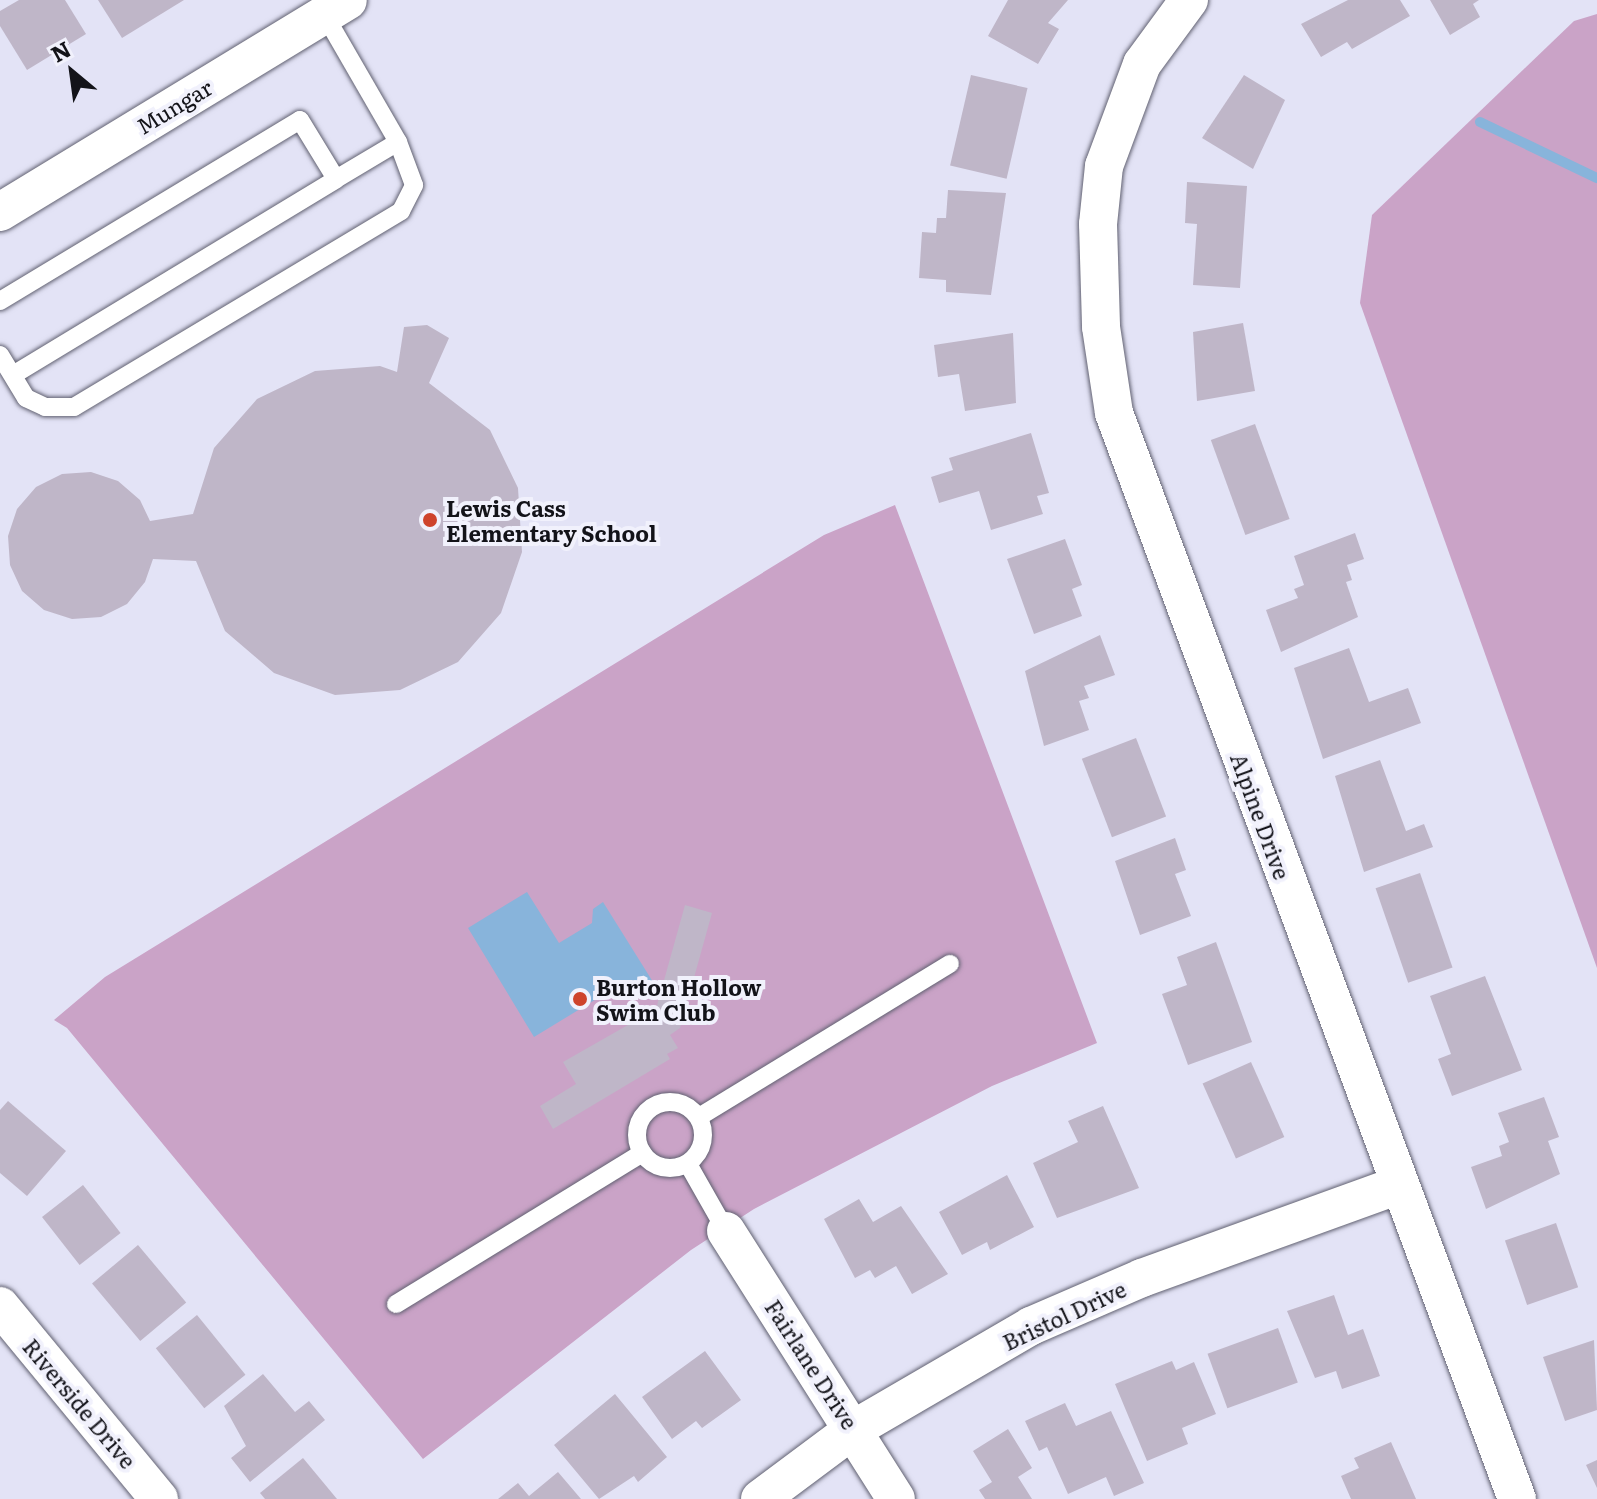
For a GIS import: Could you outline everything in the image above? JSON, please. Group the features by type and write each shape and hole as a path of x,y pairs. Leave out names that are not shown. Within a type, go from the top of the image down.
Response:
{"street":[{"name":"Alpine Drive","path":"1189,0 1164,28 1119,116 1104,166 1098,224 1101,327 1114,413 1396,1186 1517,1499"},
{"name":"Mungar","path":"0,212 329,5"},
{"name":"Bristol Drive","path":"760,1499 854,1429 1073,1307 1396,1186"},
{"name":"Fairlane Drive","path":"726,1231 896,1499"},
{"name":"Riverside Drive","path":"0,1306 159,1499"}],"lane":[{"path":"0,355 26,398 45,407 74,407 368,236 401,211 414,185 398,142 329,5"},
{"path":"0,301 300,120 336,179"},
{"path":"13,375 398,142"},
{"path":"699,1117 950,964"},
{"path":"678,1102 699,1117 703,1143 688,1164 663,1168 642,1153 637,1127 653,1106 678,1102"},
{"path":"396,1304 642,1153"},
{"path":"688,1164 726,1231"}],"shaded area":[{"path":"1597,14 1597,968 1360,303 1372,215 1574,21"},
{"name":"Burton Hollow Swim Club","path":"895,505 1097,1043 992,1086 754,1209 691,1250 423,1459 67,1028 54,1020 105,977 824,535"}],"water":[{"path":"527,892 559,943 592,923 593,909 603,902 653,982 641,989 626,981 534,1037 468,928"}],"building":[{"path":"19,0 65,0 86,34 27,70 0,26 0,11"},
{"path":"98,0 184,0 122,38"},
{"path":"1008,0 1068,0 1048,23 1059,29 1038,64 988,36"},
{"path":"1348,0 1400,0 1410,16 1352,49 1347,42 1321,57 1301,24"},
{"path":"1430,0 1479,0 1473,4 1480,17 1450,35"},
{"path":"971,75 1028,88 1007,179 950,166"},
{"path":"1244,75 1285,100 1253,169 1202,138"},
{"path":"1187,182 1247,186 1240,288 1193,285 1197,224 1185,223"},
{"path":"948,190 1006,193 991,295 946,292 946,280 919,278 922,232 936,233 937,218 946,218"},
{"path":"1243,323 1255,391 1197,401 1193,332"},
{"path":"427,325 449,338 429,383 490,430 518,488 522,552 501,613 458,662 400,690 335,695 274,673 225,631 196,561 153,559 145,582 127,604 101,617 72,619 44,610 22,591 10,565 8,536 17,509 36,487 62,474 91,472 118,481 140,500 150,521 193,514 214,448 257,399 315,371 380,366 397,372 404,327"},
{"path":"1013,333 1016,403 965,411 959,374 938,377 934,345"},
{"path":"1255,424 1290,519 1245,535 1211,440"},
{"path":"1031,433 1049,493 1037,496 1043,514 991,530 979,491 939,503 931,477 953,470 949,458"},
{"path":"1355,533 1364,559 1347,565 1352,580 1346,582 1358,617 1281,652 1266,610 1298,598 1294,589 1304,585 1294,556"},
{"path":"1065,539 1082,585 1072,589 1082,616 1034,634 1007,559"},
{"path":"1100,635 1115,675 1084,686 1089,698 1079,701 1089,730 1044,746 1025,671"},
{"path":"1349,648 1369,702 1408,688 1421,723 1323,759 1294,668"},
{"path":"1136,738 1166,816 1112,837 1082,759"},
{"path":"1380,760 1406,831 1424,824 1433,847 1364,872 1335,776"},
{"path":"1175,838 1186,870 1175,874 1191,916 1140,935 1115,861"},
{"path":"1420,873 1453,968 1408,983 1376,888"},
{"path":"685,905 712,913 680,1028 670,1035 678,1048 667,1054 670,1059 553,1129 540,1106 576,1084 563,1062 656,1009"},
{"path":"1216,942 1252,1042 1188,1065 1162,994 1187,985 1177,957"},
{"path":"1485,976 1522,1070 1452,1096 1438,1059 1451,1054 1430,996"},
{"path":"1251,1062 1284,1137 1236,1158 1203,1084"},
{"path":"1544,1097 1559,1137 1548,1141 1560,1174 1486,1209 1471,1167 1502,1156 1499,1146 1509,1142 1498,1113"},
{"path":"8,1101 66,1151 27,1196 0,1173 0,1110"},
{"path":"1103,1106 1139,1188 1057,1218 1033,1163 1078,1142 1068,1121"},
{"path":"1007,1175 1034,1227 990,1250 987,1242 962,1255 939,1212"},
{"path":"83,1185 121,1233 80,1265 42,1217"},
{"path":"859,1199 873,1222 901,1206 948,1274 912,1294 896,1266 875,1278 870,1270 855,1278 824,1219"},
{"path":"1556,1223 1578,1287 1527,1305 1505,1241"},
{"path":"138,1245 186,1302 140,1341 92,1284"},
{"path":"1334,1295 1348,1335 1363,1329 1380,1376 1342,1389 1336,1371 1315,1378 1287,1311"},
{"path":"197,1315 245,1375 204,1408 156,1348"},
{"path":"1278,1328 1298,1383 1227,1408 1208,1354"},
{"path":"1594,1340 1597,1410 1565,1421 1543,1357"},
{"path":"705,1351 741,1400 702,1428 696,1421 672,1439 642,1397"},
{"path":"1172,1361 1176,1370 1194,1362 1216,1414 1182,1428 1188,1444 1147,1461 1115,1384"},
{"path":"263,1374 295,1412 309,1401 325,1420 250,1482 231,1458 246,1446 224,1406"},
{"path":"615,1394 667,1457 638,1482 634,1476 599,1499 554,1445"},
{"path":"1065,1403 1076,1426 1111,1411 1144,1483 1114,1496 1106,1477 1068,1494 1047,1447 1039,1451 1025,1421"},
{"path":"1008,1429 1032,1468 1018,1477 1032,1499 985,1499 979,1490 992,1482 973,1451"},
{"path":"1391,1442 1416,1499 1351,1499 1341,1476 1359,1468 1354,1458"},
{"path":"303,1458 337,1499 265,1499 260,1493"},
{"path":"1597,1460 1597,1488 1586,1465"},
{"path":"558,1472 581,1499 498,1499 518,1483 529,1496"}],"waterway":[{"path":"1480,122 1597,178"}],"place":[{"name":"Lewis Cass Elementary School","path":"430,520"},
{"name":"Burton Hollow Swim Club","path":"580,999"}]}
